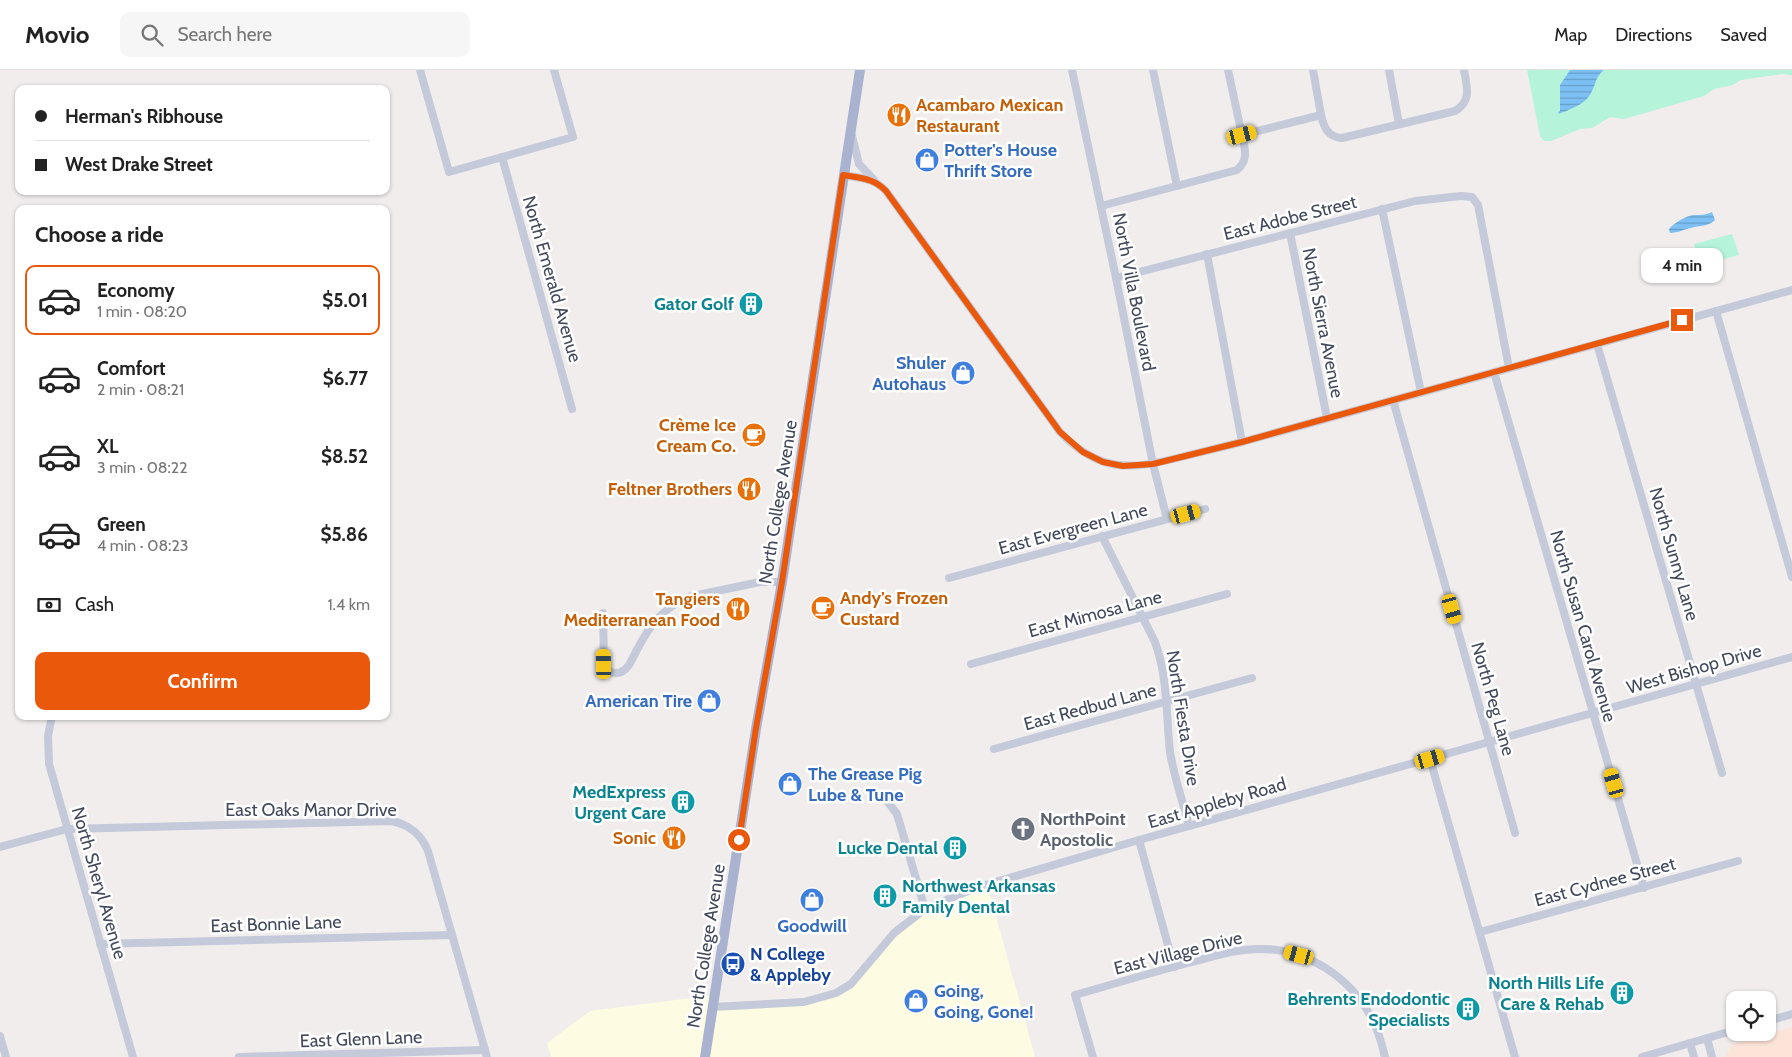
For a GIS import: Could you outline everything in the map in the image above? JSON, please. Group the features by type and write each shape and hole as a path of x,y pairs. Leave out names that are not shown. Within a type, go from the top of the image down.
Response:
{"main road":[{"name":"North College Avenue","path":"705,1057 756,728 782,582 860,70"}],"street":[{"path":"420,70 449,172 572,137 554,70"},
{"name":"North Villa Boulevard","path":"1072,70 1153,464 1167,519"},
{"path":"1153,70 1178,186"},
{"path":"1101,206 1237,170 1243,165 1246,151 1228,70"},
{"path":"1313,70 1321,115 1326,130 1336,138 1455,110 1465,103 1468,93 1464,70"},
{"path":"1388,70 1399,124"},
{"path":"1242,135 1321,115"},
{"path":"850,128 859,164 886,191 1053,423 1068,440 1083,452 1103,462 1123,466 1153,464 1242,442 1792,290"},
{"name":"North Emerald Avenue","path":"502,157 572,409"},
{"path":"843,175 876,182"},
{"name":"East Adobe Street","path":"1116,278 1382,209 1426,199 1472,197 1478,205 1509,368"},
{"path":"1382,209 1421,392"},
{"name":"North Sierra Avenue","path":"1290,233 1327,418"},
{"path":"1207,254 1242,442"},
{"path":"1716,311 1792,577"},
{"name":"North Sunny Lane","path":"1597,344 1722,773"},
{"name":"North Susan Carol Avenue","path":"1494,372 1644,888"},
{"name":"North Peg Lane","path":"1393,400 1515,833"},
{"name":"East Evergreen Lane","path":"949,578 1205,509"},
{"name":"North Fiesta Drive","path":"1102,536 1155,642 1163,665 1172,761 1189,826"},
{"path":"604,613 604,664 610,672 620,673 626,670 647,630 677,602 688,597 760,582 782,582"},
{"name":"East Mimosa Lane","path":"971,664 1227,594"},
{"name":"West Bishop Drive","path":"1430,759 1792,657"},
{"name":"East Redbud Lane","path":"994,749 1252,678"},
{"name":"North Sheryl Avenue","path":"51,720 48,736 49,764 133,1057"},
{"path":"1430,759 1516,1057"},
{"name":"East Appleby Road","path":"713,1006 804,1002 836,993 851,984 894,933 925,909 984,885 1430,759"},
{"path":"884,796 897,814 925,909"},
{"name":"East Oaks Manor Drive","path":"0,847 67,829 392,821 401,823 416,832 425,845 486,1054"},
{"path":"1139,840 1174,967"},
{"name":"East Cydnee Street","path":"1480,932 1738,861"},
{"name":"East Bonnie Lane","path":"100,944 452,935"},
{"name":"East Village Drive","path":"1093,1057 1075,995 1230,952 1252,949 1279,950 1306,958 1330,971 1354,993 1372,1018 1385,1057"},
{"path":"1776,1019 1792,1014"},
{"path":"1642,1057 1726,1033"},
{"path":"0,1036 6,1057"},
{"path":"1707,1038 1712,1057"},
{"path":"1690,1043 1694,1057"},
{"name":"East Glenn Lane","path":"238,1057 486,1054"}],"shaded area":[{"path":"987,884 1035,1057 551,1057 547,1043 590,1011 715,995 713,1006 804,1002 844,989 877,953 925,909"},
{"path":"1792,1027 1792,1057 1725,1057 1732,1044 1743,1041 1776,1041 1776,1032"}],"green space":[{"path":"1527,70 1792,70 1792,75 1781,74 1741,80 1733,85 1714,89 1704,96 1624,119 1610,117 1592,128 1580,129 1551,141 1544,141 1540,136"},
{"path":"1732,234 1739,255 1699,266 1694,244"}],"water":[{"path":"1570,70 1604,70 1598,77 1590,96 1578,106 1559,114 1560,85"},
{"path":"1712,212 1715,220 1710,224 1670,233 1669,229 1671,227 1685,218"}],"place":[{"name":"Acambaro Mexican Restaurant","path":"899,115"},
{"name":"Potter's House Thrift Store","path":"927,160"},
{"name":"Gator Golf","path":"751,304"},
{"name":"Shuler Autohaus","path":"963,373"},
{"name":"Crème Ice Cream Co.","path":"754,435"},
{"name":"Feltner Brothers","path":"749,489"},
{"name":"Andy's Frozen Custard","path":"823,608"},
{"name":"Tangiers Mediterranean Food","path":"738,609"},
{"name":"American Tire","path":"709,701"},
{"name":"The Grease Pig Lube & Tune","path":"790,784"},
{"name":"MedExpress Urgent Care","path":"683,802"},
{"name":"NorthPoint Apostolic","path":"1023,829"},
{"name":"Sonic","path":"674,838"},
{"name":"Lucke Dental","path":"955,848"},
{"name":"Northwest Arkansas Family Dental","path":"885,896"},
{"name":"Goodwill","path":"812,900"},
{"name":"N College & Appleby","path":"733,964"},
{"name":"North Hills Life Care & Rehab","path":"1622,993"},
{"name":"Going, Going, Gone!","path":"916,1001"},
{"name":"Behrents Endodontic Specialists","path":"1468,1009"}],"route":[{"path":"739,840 756,728 782,582 843,175 869,179 876,182 886,191 1060,432 1075,446 1093,458 1123,466 1153,464 1242,442 1682,320"}]}
